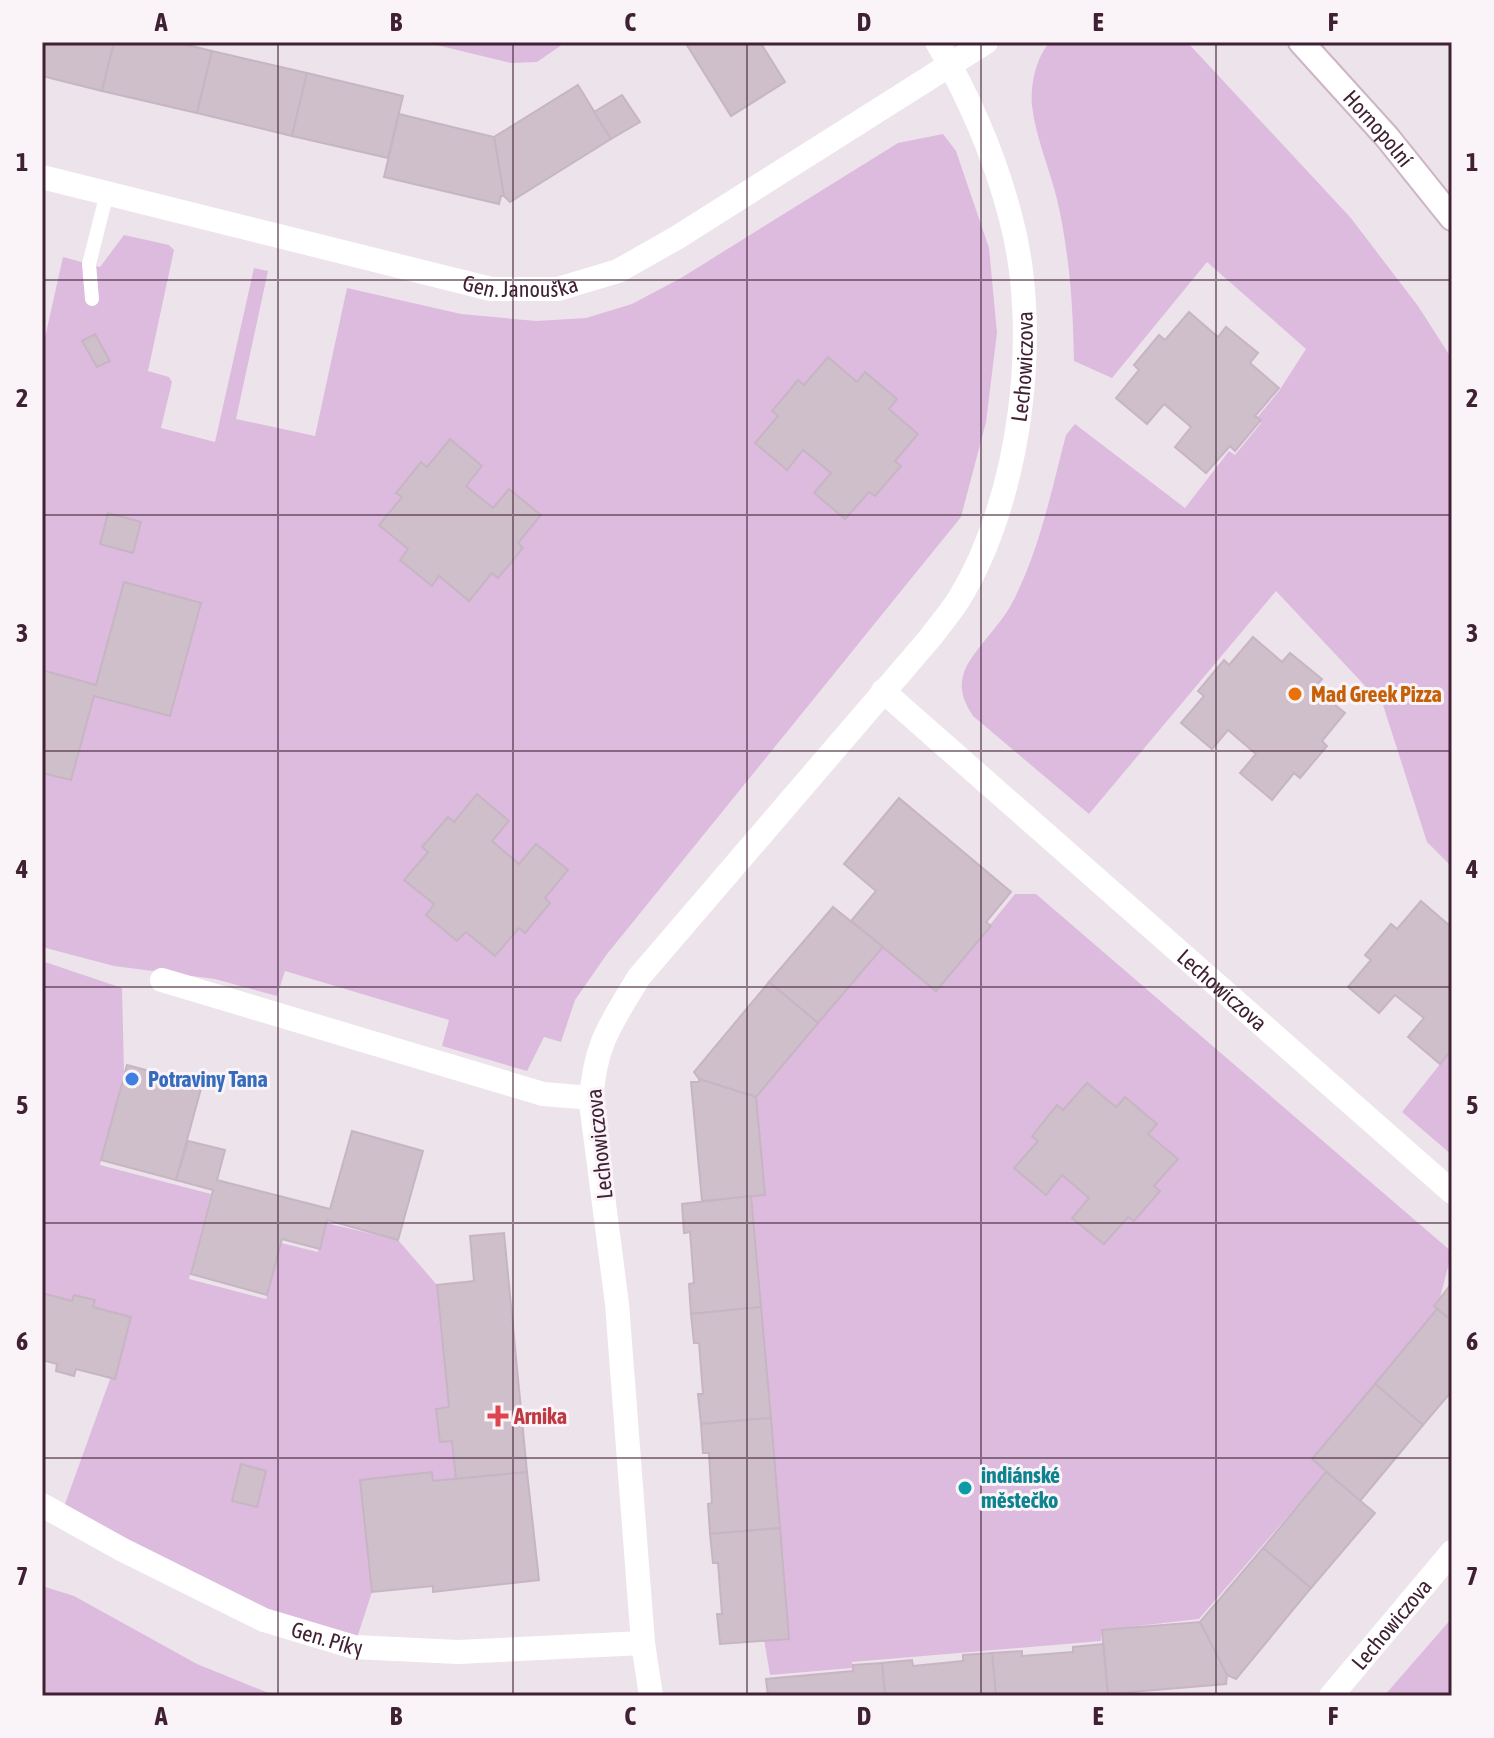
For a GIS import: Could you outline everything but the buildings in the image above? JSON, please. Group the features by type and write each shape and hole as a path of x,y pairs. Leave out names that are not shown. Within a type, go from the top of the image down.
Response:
{"street":[{"name":"Lechowiczova","path":"651,1696 643,1643 617,1304 592,1077 603,1037 639,977 930,638 958,600 983,552 1009,478 1019,418 1024,356 1023,291 1011,218 985,135 937,42"},
{"name":"Gen. Janouška","path":"42,177 491,289 558,289 618,271 678,237 986,42"},
{"name":"Hornopolní","path":"1301,42 1387,137 1452,218"},
{"name":"Lechowiczova","path":"883,691 1452,1192"},
{"path":"162,980 543,1094 592,1098"},
{"name":"Gen. Píky","path":"42,1505 121,1549 264,1620 354,1647 458,1652 643,1643"},
{"name":"Lechowiczova","path":"1331,1696 1452,1552"}],"lane":[{"path":"92,299 89,264 107,193"}],"shaded area":[{"path":"424,42 566,42 537,62 511,63"},
{"path":"1050,42 1187,42 1350,217 1418,306 1452,359 1452,867 1427,842 1383,705 1276,591 1089,814 973,716 968,707 962,687 966,668 1006,613 1021,585 1043,522 1066,435 1075,424 1185,508 1229,451 1235,455 1261,423 1256,419 1279,391 1306,349 1207,262 1112,378 1074,361 1063,228 1032,106 1035,72"},
{"path":"943,134 956,151 989,248 997,333 986,422 961,517 607,954 575,1000 561,1042 544,1037 527,1071 442,1046 449,1020 285,971 277,996 215,979 114,966 42,947 42,351 63,257 100,267 124,235 169,245 174,250 148,371 169,377 172,382 161,428 215,442 254,268 268,271 236,419 315,436 347,288 461,314 536,321 586,318 632,304 681,278 898,143"},
{"path":"1015,894 1036,894 1452,1252 1437,1309 1312,1459 1326,1472 1199,1619 1102,1630 1101,1641 852,1662 852,1668 770,1675 764,1639 789,1636 751,1196 765,1195 756,1095 881,945 936,991"},
{"path":"42,961 122,988 124,1072 100,1165 211,1194 189,1279 266,1299 281,1243 318,1252 326,1223 398,1240 437,1285 449,1407 436,1409 440,1442 452,1441 456,1479 433,1481 432,1472 360,1480 372,1592 354,1647 264,1620 61,1515 109,1382 126,1321 42,1297"},
{"path":"1452,1049 1452,1155 1402,1112"},
{"path":"42,1586 74,1596 197,1664 276,1696 42,1696"},
{"path":"1452,1618 1452,1696 1384,1696"}],"place":[{"name":"Mad Greek Pizza","path":"1295,694"},
{"name":"Potraviny Tana","path":"132,1079"},
{"name":"Arnika","path":"498,1416"},
{"name":"indiánské městečko","path":"965,1488"}]}
